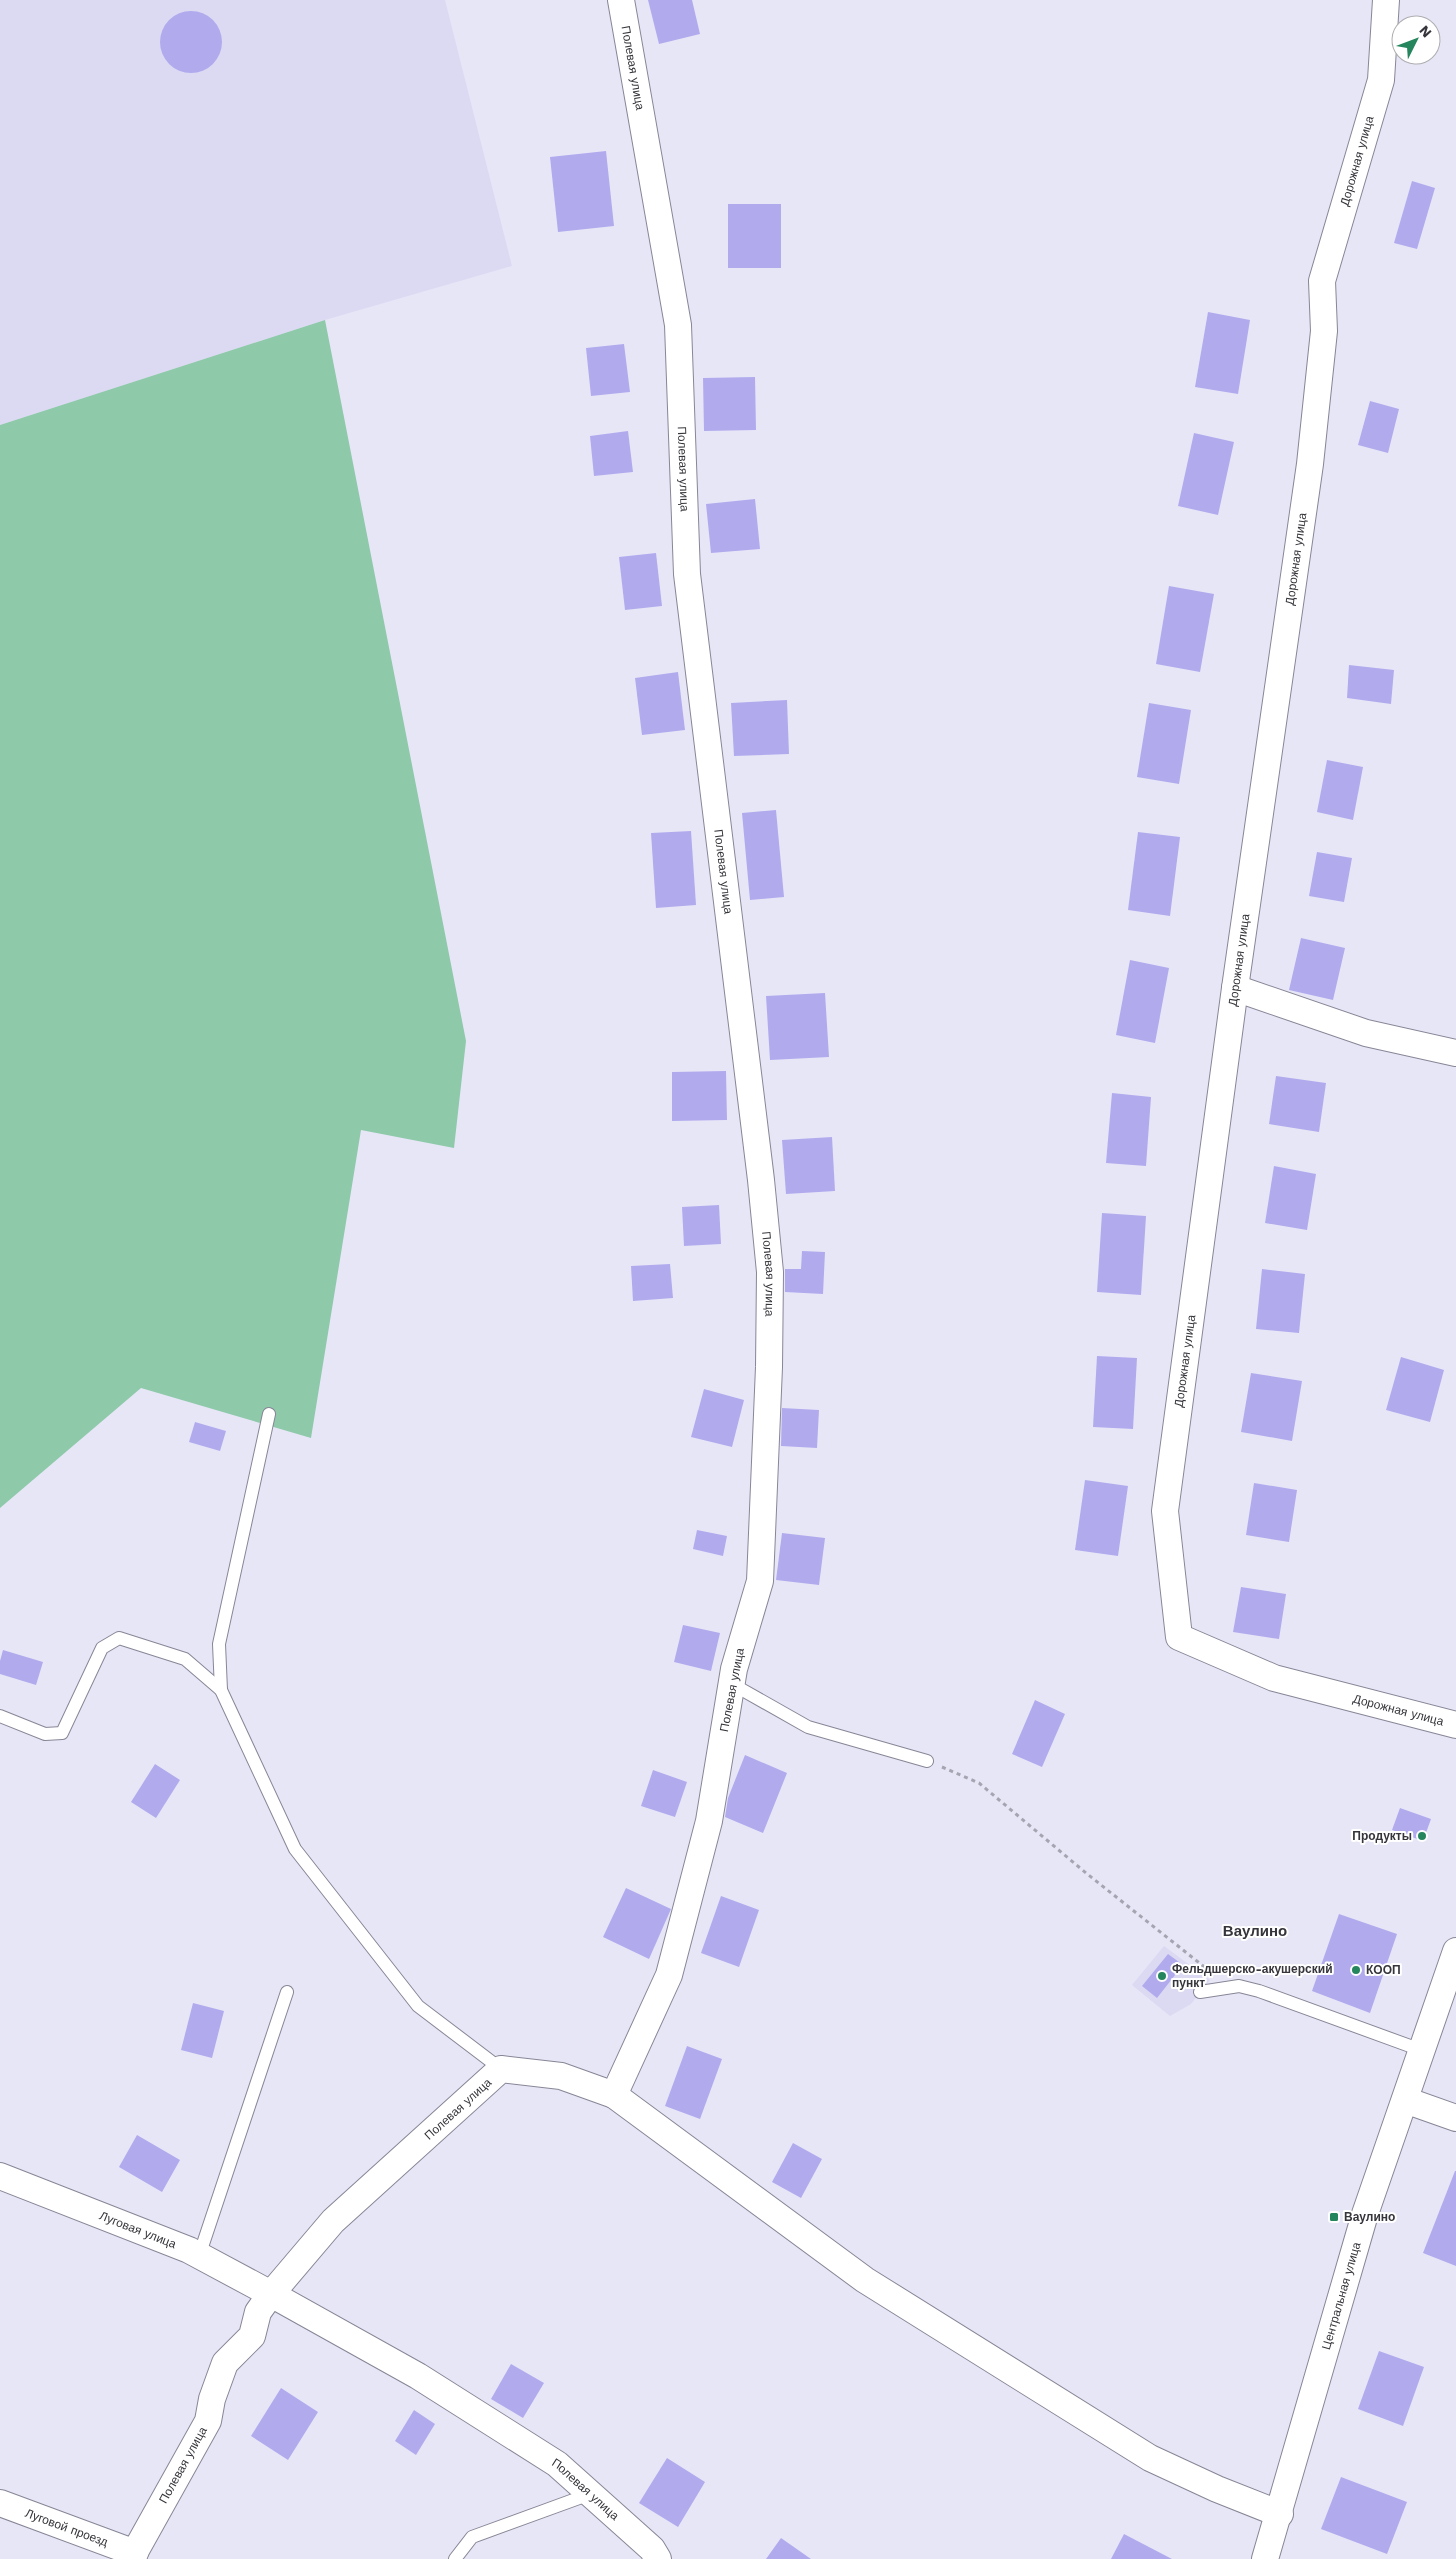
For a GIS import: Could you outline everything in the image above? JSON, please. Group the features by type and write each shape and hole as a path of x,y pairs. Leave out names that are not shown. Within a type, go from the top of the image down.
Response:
{"street":[{"name":"Полевая улица","path":"133,2556 208,2421 212,2398 225,2363 252,2336 258,2312 270,2294 333,2221 501,2069 561,2076 614,2095 669,1974 709,1821 732,1684 760,1581 769,1367 770,1272 761,1180 687,574 678,325 621,0"},
{"name":"Дорожная улица","path":"1386,0 1381,80 1322,280 1324,331 1310,464 1235,988 1165,1511 1179,1637 1274,1678 1456,1725"},
{"path":"1235,988 1366,1033 1456,1053"},
{"name":"Центральная улица","path":"1265,2559 1280,2514 1365,2214 1456,1951"},
{"path":"614,2095 865,2280 1150,2458 1216,2489 1280,2514"},
{"path":"1405,2100 1456,2118"},
{"name":"Луговая улица","path":"0,2176 199,2256 270,2294"},
{"name":"Полевая улица","path":"270,2294 418,2376 557,2464 652,2549 658,2559"},
{"name":"Луговой проезд","path":"0,2503 133,2556"}],"lane":[{"path":"269,1414 219,1644 221,1690 295,1849 418,2006 501,2069"},
{"path":"0,1716 45,1734 62,1732 102,1648 119,1638 185,1659 221,1690"},
{"path":"732,1684 808,1727 927,1761"},
{"path":"1200,1992 1239,1986 1259,1991 1422,2050"},
{"path":"199,2256 287,1992"},
{"path":"455,2559 472,2537 590,2494"}],"path":[{"path":"927,1761 980,1783 1165,1938 1218,1978 1239,1986"}],"shaded area":[{"path":"0,0 445,0 512,266 325,320 0,425"},
{"path":"1164,1946 1210,1980 1191,2004 1170,2016 1132,1985"}],"green space":[{"path":"325,320 466,1041 454,1148 361,1130 311,1438 141,1388 0,1508 0,425"}],"building":[{"path":"648,0 692,0 700,34 659,44"},
{"path":"185,11 197,11 213,20 220,30 222,42 220,54 213,64 197,73 185,73 174,68 165,59 160,48 160,36 165,25 174,16"},
{"path":"606,151 614,226 558,232 550,157"},
{"path":"1412,181 1435,188 1417,249 1394,243"},
{"path":"728,204 781,204 781,268 728,268"},
{"path":"1208,312 1250,320 1238,394 1195,387"},
{"path":"624,344 630,392 591,396 586,348"},
{"path":"755,377 756,430 704,431 703,378"},
{"path":"1370,401 1399,409 1388,453 1358,445"},
{"path":"628,431 633,472 594,476 590,436"},
{"path":"1194,433 1234,442 1218,515 1178,506"},
{"path":"755,499 760,549 711,553 706,504"},
{"path":"656,553 662,606 625,610 619,557"},
{"path":"1169,586 1214,594 1200,672 1156,664"},
{"path":"1349,665 1394,670 1391,704 1347,698"},
{"path":"678,672 685,730 642,735 635,678"},
{"path":"787,700 789,754 734,756 731,703"},
{"path":"1149,703 1191,710 1179,784 1137,777"},
{"path":"1327,760 1363,767 1353,820 1317,812"},
{"path":"776,810 784,897 750,900 742,813"},
{"path":"691,831 696,905 656,908 651,833"},
{"path":"1138,832 1180,837 1170,916 1128,910"},
{"path":"1317,852 1352,858 1344,902 1309,896"},
{"path":"1301,938 1345,948 1333,1000 1289,990"},
{"path":"1130,960 1169,968 1155,1043 1116,1035"},
{"path":"825,993 829,1057 770,1060 766,996"},
{"path":"726,1071 727,1120 672,1121 672,1072"},
{"path":"1276,1076 1326,1083 1319,1132 1269,1124"},
{"path":"1112,1093 1151,1097 1146,1166 1106,1163"},
{"path":"832,1137 835,1191 786,1194 782,1140"},
{"path":"1274,1166 1316,1174 1307,1230 1265,1223"},
{"path":"719,1205 721,1244 684,1246 682,1207"},
{"path":"1102,1213 1146,1216 1141,1295 1097,1292"},
{"path":"802,1251 825,1252 823,1294 785,1292 785,1269 801,1269"},
{"path":"670,1264 673,1298 633,1301 631,1266"},
{"path":"1262,1269 1305,1274 1299,1333 1256,1329"},
{"path":"1097,1356 1137,1358 1133,1429 1093,1427"},
{"path":"1401,1357 1444,1370 1430,1422 1386,1410"},
{"path":"1251,1373 1302,1381 1292,1441 1241,1432"},
{"path":"704,1389 744,1400 732,1447 691,1437"},
{"path":"782,1408 819,1410 817,1448 781,1446"},
{"path":"195,1422 226,1431 220,1451 189,1442"},
{"path":"1085,1480 1128,1486 1118,1556 1075,1550"},
{"path":"1254,1483 1297,1490 1289,1542 1246,1535"},
{"path":"697,1530 727,1536 723,1556 693,1549"},
{"path":"782,1533 825,1538 819,1585 776,1580"},
{"path":"1241,1587 1286,1594 1279,1639 1233,1632"},
{"path":"683,1625 720,1633 711,1671 674,1662"},
{"path":"3,1650 43,1662 36,1685 0,1674 0,1661"},
{"path":"1035,1700 1065,1714 1042,1767 1012,1754"},
{"path":"745,1755 787,1773 763,1833 725,1817 728,1798"},
{"path":"155,1764 180,1780 156,1818 131,1802"},
{"path":"653,1770 687,1782 675,1817 641,1806"},
{"path":"1400,1808 1431,1819 1423,1841 1392,1830"},
{"path":"626,1888 671,1909 649,1959 603,1937"},
{"path":"721,1896 759,1910 739,1967 701,1953"},
{"path":"1339,1914 1397,1934 1370,2013 1312,1991"},
{"name":"Фельдшерско-акушерский пункт","path":"1168,1954 1183,1965 1157,1998 1142,1986"},
{"path":"193,2003 224,2011 212,2058 181,2050"},
{"path":"687,2046 722,2059 700,2119 665,2106"},
{"path":"137,2135 180,2160 162,2192 119,2167"},
{"path":"793,2143 822,2159 801,2198 772,2182"},
{"path":"1456,2171 1456,2266 1423,2253"},
{"path":"1379,2351 1424,2367 1403,2426 1358,2409"},
{"path":"511,2364 544,2383 523,2418 491,2399"},
{"path":"281,2388 318,2412 288,2460 251,2436"},
{"path":"414,2410 435,2424 416,2455 395,2441"},
{"path":"667,2458 705,2482 678,2527 639,2503"},
{"path":"1341,2477 1407,2502 1387,2554 1321,2529"},
{"path":"1124,2534 1172,2559 1111,2559"},
{"path":"781,2538 811,2559 766,2559"}],"place":[{"name":"Продукты","path":"1422,1836"},
{"name":"КООП","path":"1356,1970"},
{"name":"Фельдшерско-акушерский пункт","path":"1162,1976"},
{"name":"Ваулино","path":"1334,2217"}],"district":[{"name":"Ваулино","path":"1255,1931"}]}
